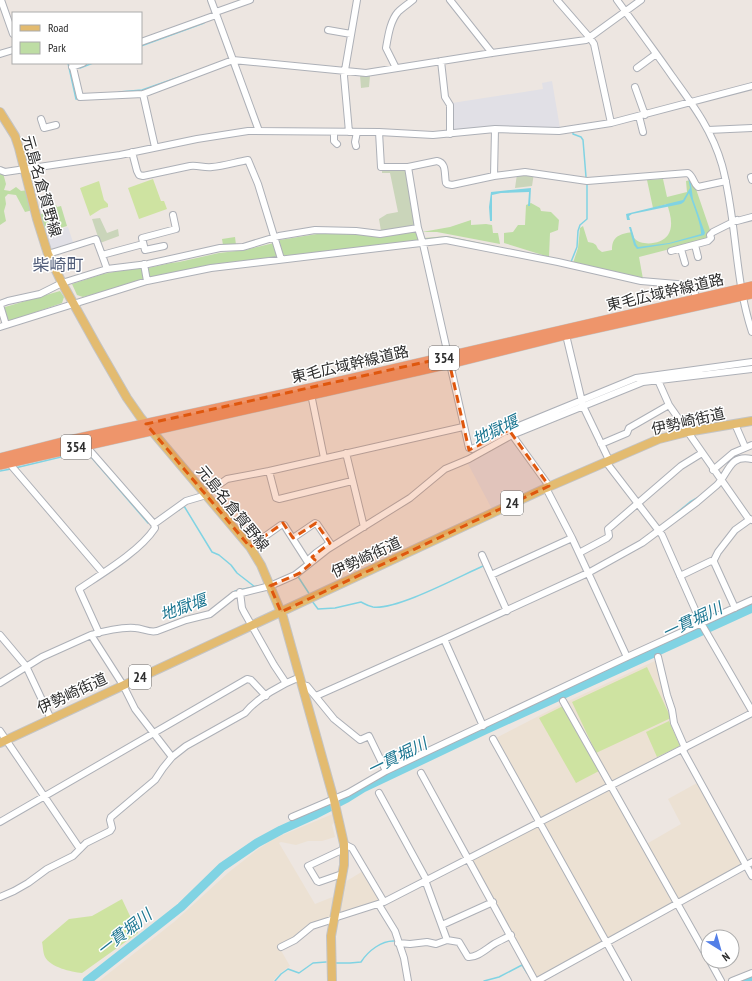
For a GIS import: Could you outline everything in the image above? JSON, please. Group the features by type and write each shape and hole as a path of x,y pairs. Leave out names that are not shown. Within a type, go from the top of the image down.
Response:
{"highway":[{"name":"東毛広域幹線道路","path":"4,464 149,428 566,335 742,293 752,286"},
{"name":"東毛広域幹線道路","path":"0,458 70,440 149,428 311,394 696,300 742,293 752,294"}],"main road":[{"name":"元島名倉賀野線","path":"0,112 15,136 48,254 73,303 127,398 149,428 250,547 261,565 281,612 334,799 344,847 342,874 330,948 332,981"},
{"name":"伊勢崎街道","path":"3,742 547,487 659,439 687,432 752,421"}],"street":[{"path":"1,0 12,31"},
{"path":"211,0 259,131"},
{"path":"142,42 250,0"},
{"path":"349,132 345,70 356,0"},
{"path":"396,68 386,48 394,19 398,13 413,0"},
{"path":"450,0 492,53"},
{"path":"557,0 594,44 611,123"},
{"path":"617,0 697,109 708,130 726,181 742,293 752,332"},
{"path":"72,65 80,97 143,94 233,60 366,73 586,40 641,0"},
{"path":"328,30 351,34"},
{"path":"0,54 12,50"},
{"path":"637,68 656,54"},
{"path":"441,61 445,97 450,105 450,134"},
{"path":"0,170 5,172 132,152 197,139 248,131 379,132 433,135 495,129 560,131 611,123 752,86"},
{"path":"635,87 642,115 643,132"},
{"path":"143,94 155,147"},
{"path":"41,119 44,128 56,125"},
{"path":"708,130 752,128"},
{"path":"494,176 495,129"},
{"path":"334,132 334,141 337,144"},
{"path":"356,132 356,146"},
{"path":"379,132 381,167 408,167 440,161 444,166 446,183 450,185 494,176 525,172 587,181 688,173 692,176 696,186 698,187 726,181"},
{"path":"132,152 137,171 139,175 143,176 196,165 211,168 248,160 258,184 281,260"},
{"path":"408,167 418,228 423,244 463,427 469,448 472,449 657,377 752,362"},
{"path":"164,246 145,250 142,238 176,229 173,215"},
{"path":"671,251 708,241 713,232 737,220 752,217"},
{"path":"418,228 380,234 356,231 315,230 279,236 243,247 220,248 148,264 107,269 62,283 40,294 8,301 0,305 3,326 147,281 211,268 423,244 446,240 641,281 689,285 694,289 696,300"},
{"path":"48,254 96,239 107,269"},
{"path":"102,255 143,244"},
{"path":"695,245 698,257"},
{"path":"681,249 685,264"},
{"path":"144,264 147,281"},
{"path":"281,947 295,940 312,926 381,903 752,712 702,624 662,535 608,461 583,406 566,335"},
{"path":"250,547 281,525 284,525 307,561 410,498 445,469 469,459 510,433 581,399 636,378 752,369"},
{"path":"657,377 669,405 713,470 751,520 735,530 718,552 713,562"},
{"path":"311,394 324,458"},
{"path":"601,444 627,433 629,428 669,405"},
{"path":"713,470 733,453 749,446 735,424"},
{"path":"154,524 186,501 206,494 227,479 269,471 463,427"},
{"path":"510,433 547,487 627,657"},
{"path":"85,445 154,524 155,528 144,541 103,574 79,589 99,633"},
{"path":"346,453 364,527"},
{"path":"579,553 607,538 609,536 608,529 681,466 702,453"},
{"path":"316,696 507,611 588,573 632,549 697,502 721,481 726,470 737,460 745,458 752,459"},
{"path":"4,464 103,574"},
{"path":"269,471 276,498 279,499 352,481"},
{"path":"0,683 42,657 91,635 133,628 140,628 152,632 186,620 210,614 240,592 270,586 295,576 330,544 317,524 293,538"},
{"path":"491,575 572,538"},
{"path":"482,555 507,611"},
{"path":"680,576 711,561 713,562"},
{"path":"713,562 735,608"},
{"path":"240,592 242,608 274,665 286,683"},
{"path":"292,817 348,793 386,771 627,657 752,600"},
{"path":"0,635 26,666 51,719"},
{"path":"91,635 124,685 134,709 172,757"},
{"path":"444,639 483,726"},
{"path":"658,657 674,723 683,748 749,864 752,876"},
{"path":"0,822 247,679 251,680 266,696"},
{"path":"0,898 73,856 86,843 110,831 112,828 110,820 111,817 155,780 172,757 186,746 244,713 251,705 286,683 301,681 316,696 334,718 360,740 369,736 386,771"},
{"path":"563,701 612,785 700,943"},
{"path":"0,732 3,742 80,849"},
{"path":"493,740 628,981"},
{"path":"421,773 536,981 749,864"},
{"path":"379,793 426,880 447,940"},
{"path":"342,874 319,882 308,866 344,847 352,848 395,931 404,958 408,981"},
{"path":"442,925 492,902"},
{"path":"398,943 410,944 427,942 436,944 447,940 461,944 470,958 511,936"},
{"path":"714,969 721,981"},
{"path":"732,981 752,973"}],"highlighted area":[{"path":"448,357 469,450 509,430 549,486 281,612 270,586 300,573 315,560 312,557 330,543 316,523 293,538 283,523 250,547 146,424"}],"shaded area":[{"path":"552,81 560,128 498,126 451,130 452,103 543,89 542,83"},
{"path":"68,227 74,245 53,251 50,249 43,232 53,232"},
{"path":"511,437 543,483 541,486 492,509 467,462"},
{"path":"657,660 682,746 608,784 643,846 681,824 668,799 697,783 743,865 537,979 471,860 541,823 496,738 562,704"},
{"path":"335,813 336,821 332,825 335,837 322,841 308,841 296,845 281,842 279,843 315,904 335,896 330,919 306,930 279,947 290,966 280,973 273,981 99,981 174,922 229,872 257,850 273,839"},
{"path":"363,871 381,902 339,915 345,882"}],"green space":[{"path":"360,75 370,76 369,87 361,88"},
{"path":"382,169 406,169 415,225 381,231 379,219 387,214 398,212 390,173 382,173"},
{"path":"3,173 6,184 4,190 10,191 16,187 21,191 29,190 33,210 25,212 16,195 8,194 5,197 6,204 4,211 6,221 0,225 0,174"},
{"path":"534,173 532,186 515,188 517,174"},
{"path":"153,179 161,201 164,201 167,209 139,219 128,188"},
{"path":"663,179 667,197 687,192 686,181 691,180 696,189 710,230 705,240 639,257 643,279 573,263 578,248 580,228 583,226 588,242 596,245 602,252 612,250 613,242 618,236 632,232 634,238 642,243 657,242 665,238 671,228 671,220 667,204 653,208 647,180"},
{"path":"99,181 104,200 108,204 108,207 101,209 90,216 80,188"},
{"path":"531,203 540,208 541,211 551,212 559,220 558,230 550,233 549,257 504,243 504,233 513,232 518,225 525,225 526,205"},
{"path":"56,205 57,207 61,206 67,226 54,230 43,230 39,215 50,210 50,208"},
{"path":"100,218 107,233 118,229 119,236 100,243 92,219"},
{"path":"471,220 471,225 492,225 493,233 498,233 500,244 437,232 422,232 450,227"},
{"path":"417,232 420,240 286,256 282,254 279,241 317,234 352,233 381,237"},
{"path":"447,236 500,247 501,250 427,240 424,238"},
{"path":"235,237 236,245 223,245 222,239"},
{"path":"274,243 277,255 275,257 215,264 151,278 149,277 147,270 148,268 171,263 219,253 245,250"},
{"path":"139,267 142,269 145,277 142,281 83,297 77,295 72,284 103,274"},
{"path":"60,291 64,297 62,303 10,321 8,320 4,310 5,307"},
{"path":"647,667 671,718 596,753 572,702"},
{"path":"563,706 599,771 576,783 539,718"},
{"path":"669,721 680,746 657,757 646,732"},
{"path":"122,899 138,933 82,973 61,968 51,964 48,961 44,955 42,942 69,919 92,916"}],"water":[{"path":"688,177 690,177 693,199 705,233 704,235 669,244 637,249 634,245 629,227 631,227 638,247 669,243 701,234 689,193 684,202 681,204 632,214 629,216 630,220 627,220 626,214 683,200 690,188"},
{"path":"531,188 530,206 528,206 529,192 501,193 492,195 492,221 490,221 489,207 491,192"}],"waterway":[{"path":"142,46 204,23"},
{"path":"68,64 76,99 80,99"},
{"path":"80,68 90,64"},
{"path":"119,92 142,90 188,74"},
{"path":"573,132 573,134 581,137 583,140 586,177"},
{"path":"571,262 577,247 580,225 587,219 587,185"},
{"name":"地獄堰","path":"734,368 752,366"},
{"name":"地獄堰","path":"598,397 617,389"},
{"path":"15,468 86,451 148,523"},
{"path":"0,471 11,469"},
{"path":"673,516 697,498"},
{"path":"179,510 184,506 212,552 219,555 231,565 237,573 255,587"},
{"path":"312,601 318,609 335,608 361,602 368,606 384,607 412,598 444,585 483,566 485,567"},
{"path":"297,575 310,595"},
{"name":"地獄堰","path":"227,597 235,591 257,586"},
{"name":"一貫堀川","path":"87,981 181,907 222,867 257,843 347,798 363,788 485,730 752,608"},
{"path":"336,963 361,962 367,954 380,944 395,941"},
{"path":"275,981 288,969 299,973 313,963 326,962"},
{"path":"484,981 499,977 522,965 527,973"},
{"path":"745,981 752,978"}],"district":[{"name":"柴崎町","path":"58,265"}]}
